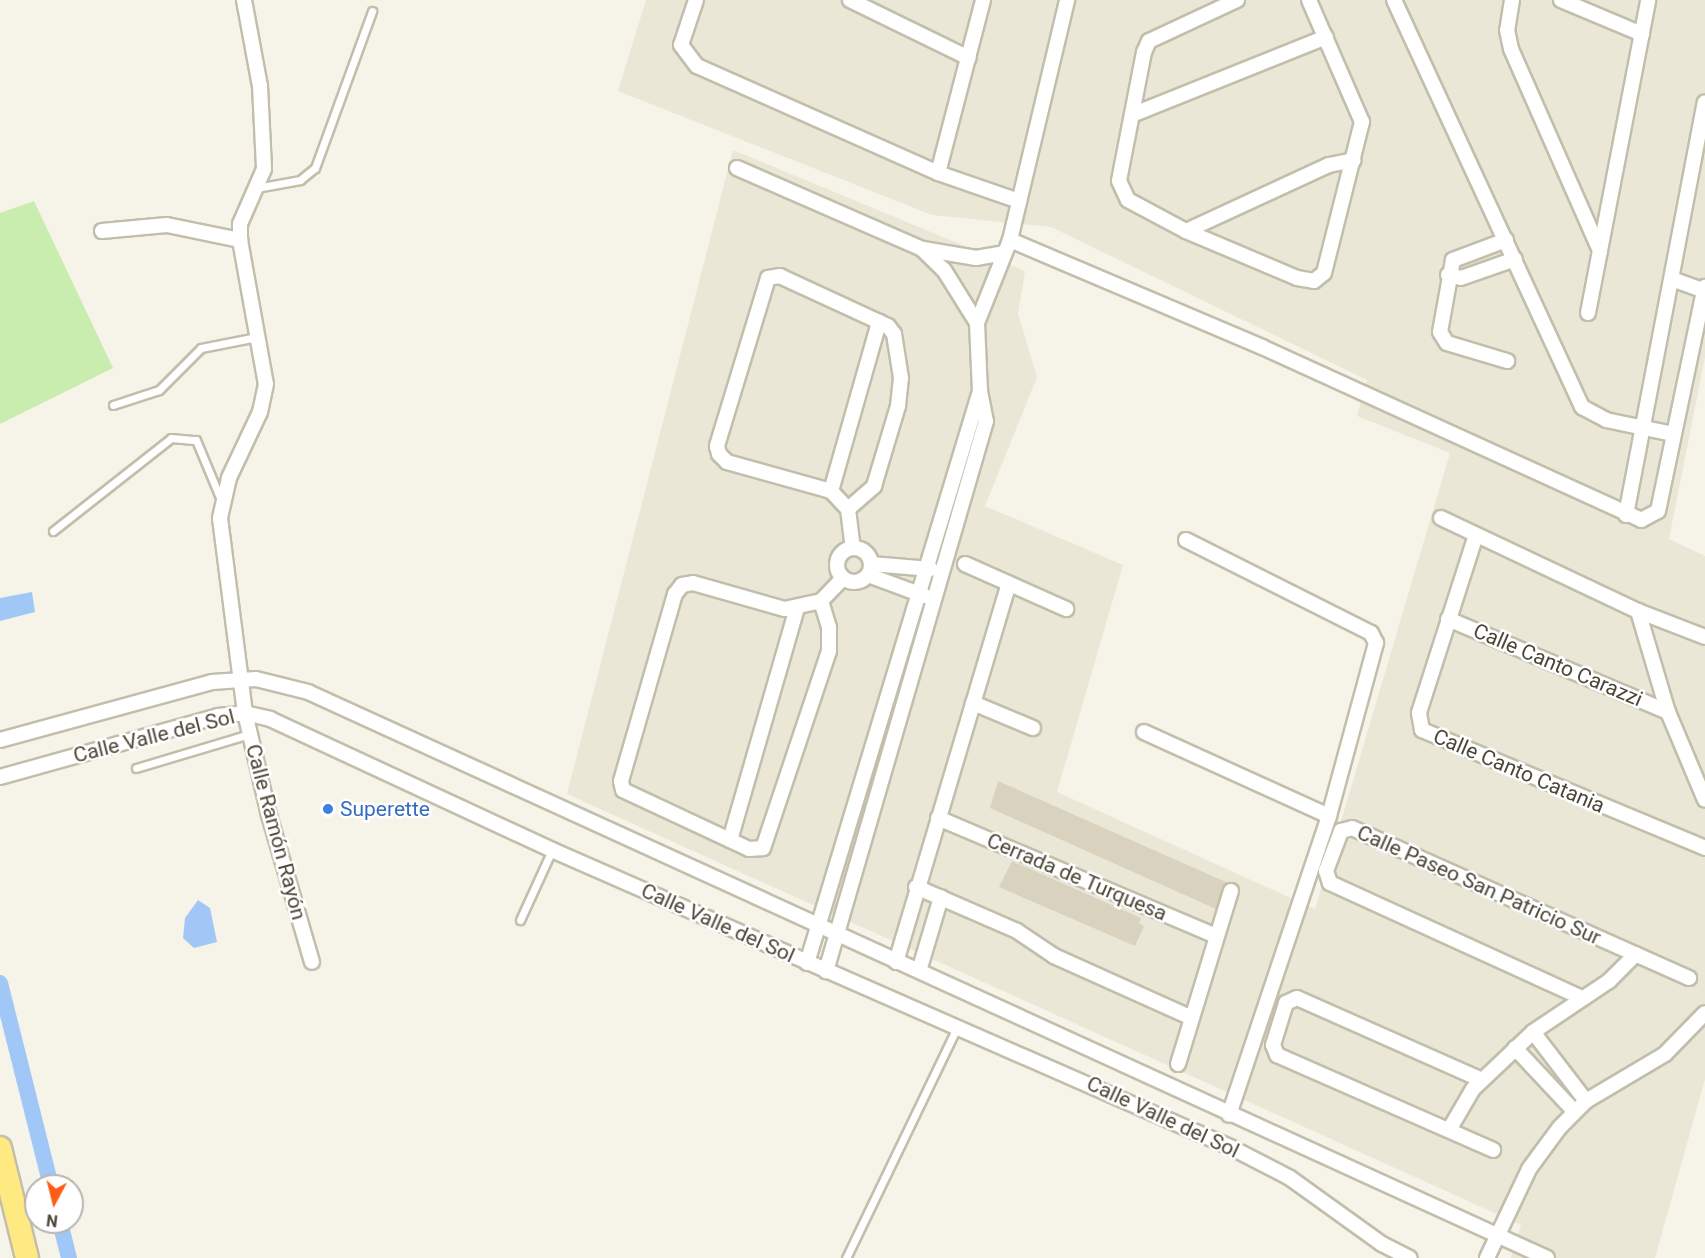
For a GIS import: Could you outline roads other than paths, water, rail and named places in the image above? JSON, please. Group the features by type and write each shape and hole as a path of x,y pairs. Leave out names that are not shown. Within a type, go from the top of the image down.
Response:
{"highway":[{"path":"0,1148 27,1258"}],"street":[{"name":"Calle Ramón Rayón","path":"244,0 260,86 264,169 240,224 240,240 265,399 221,500 238,678 249,734 312,962"},
{"path":"696,0 681,45 697,66 938,173 1019,201"},
{"path":"850,0 969,58"},
{"path":"938,173 983,0"},
{"path":"826,971 986,422 980,391 977,323 1007,247 1067,0"},
{"path":"1237,0 1149,41 1132,115 1120,189 1128,200 1186,231 1297,278 1314,281 1324,273 1362,122 1309,0"},
{"path":"1394,0 1582,407 1606,420 1673,434"},
{"path":"1512,0 1507,30 1511,49 1600,251"},
{"path":"1561,0 1642,34"},
{"path":"1588,313 1648,0"},
{"path":"1132,115 1326,37"},
{"path":"1626,515 1705,102"},
{"path":"1186,231 1329,165 1354,160"},
{"path":"737,168 922,249 976,258 1007,247 1262,347 1641,520 1658,511 1705,290 1672,279"},
{"path":"102,231 168,225 240,240"},
{"path":"1506,240 1453,260 1448,275 1442,337 1447,343 1507,362"},
{"path":"922,249 944,270 977,323"},
{"path":"1448,275 1461,278 1515,259"},
{"path":"848,509 874,486 901,393 894,333 879,322 780,276 768,278 762,287 717,446 718,454 727,462 831,492 848,509 854,547"},
{"path":"831,492 879,322"},
{"path":"807,963 980,391"},
{"path":"1441,518 1638,610 1705,637"},
{"name":"Calle Canto Catania","path":"1476,535 1419,713 1422,730 1705,848"},
{"path":"1186,540 1374,637 1375,651 1329,816 1229,1115"},
{"path":"934,599 869,569 863,550 854,547 838,556 837,568 843,578 859,581 869,569 925,568 943,573"},
{"path":"965,564 1066,609"},
{"path":"821,601 829,628 829,651 768,844 757,850 626,794 621,786 675,594 682,585 693,583 784,609 821,601 843,578"},
{"path":"896,962 916,887 1009,584"},
{"path":"730,840 797,608"},
{"path":"1638,610 1642,638 1668,712 1705,800"},
{"name":"Calle Canto Carazzi","path":"1448,618 1668,712"},
{"path":"0,740 212,682 238,678 280,683 308,692 1495,1237 1547,1258"},
{"path":"973,703 1033,728"},
{"name":"Calle Valle del Sol","path":"0,777 218,716 245,713 291,729 552,850 807,963 958,1025 1232,1148 1290,1178 1382,1244 1410,1258"},
{"path":"1144,732 1329,816"},
{"name":"Cerrada de Turquesa","path":"938,818 1215,936"},
{"name":"Calle Paseo San Patricio Sur","path":"1580,997 1330,883 1326,871 1341,831 1352,828 1689,978"},
{"path":"916,887 1017,932 1054,956 1192,1018"},
{"path":"1178,1064 1215,936 1231,891"},
{"path":"919,971 941,897"},
{"path":"1449,1130 1482,1080 1515,1048 1580,997 1609,981 1636,954"},
{"path":"1482,1080 1302,1000 1287,1003 1273,1045 1277,1055 1493,1150"},
{"path":"1487,1258 1529,1169 1574,1111 1586,1101 1665,1054 1705,1013"},
{"path":"1533,1032 1586,1101"},
{"path":"1515,1048 1574,1111"}],"lane":[{"path":"256,188 300,180 315,168 372,11"},
{"path":"113,405 159,390 201,348 257,337"},
{"path":"53,531 171,438 196,440 221,500"},
{"path":"136,768 249,734"},
{"path":"520,920 552,850"},
{"path":"846,1258 958,1025"}],"water":[{"path":"32,592 35,612 0,621 0,598"},
{"path":"198,900 210,908 217,942 194,948 183,938 185,918"}],"waterway":[{"path":"0,983 48,1174"},
{"path":"63,1234 69,1258"}],"place":[{"name":"Superette","path":"328,809"}]}
